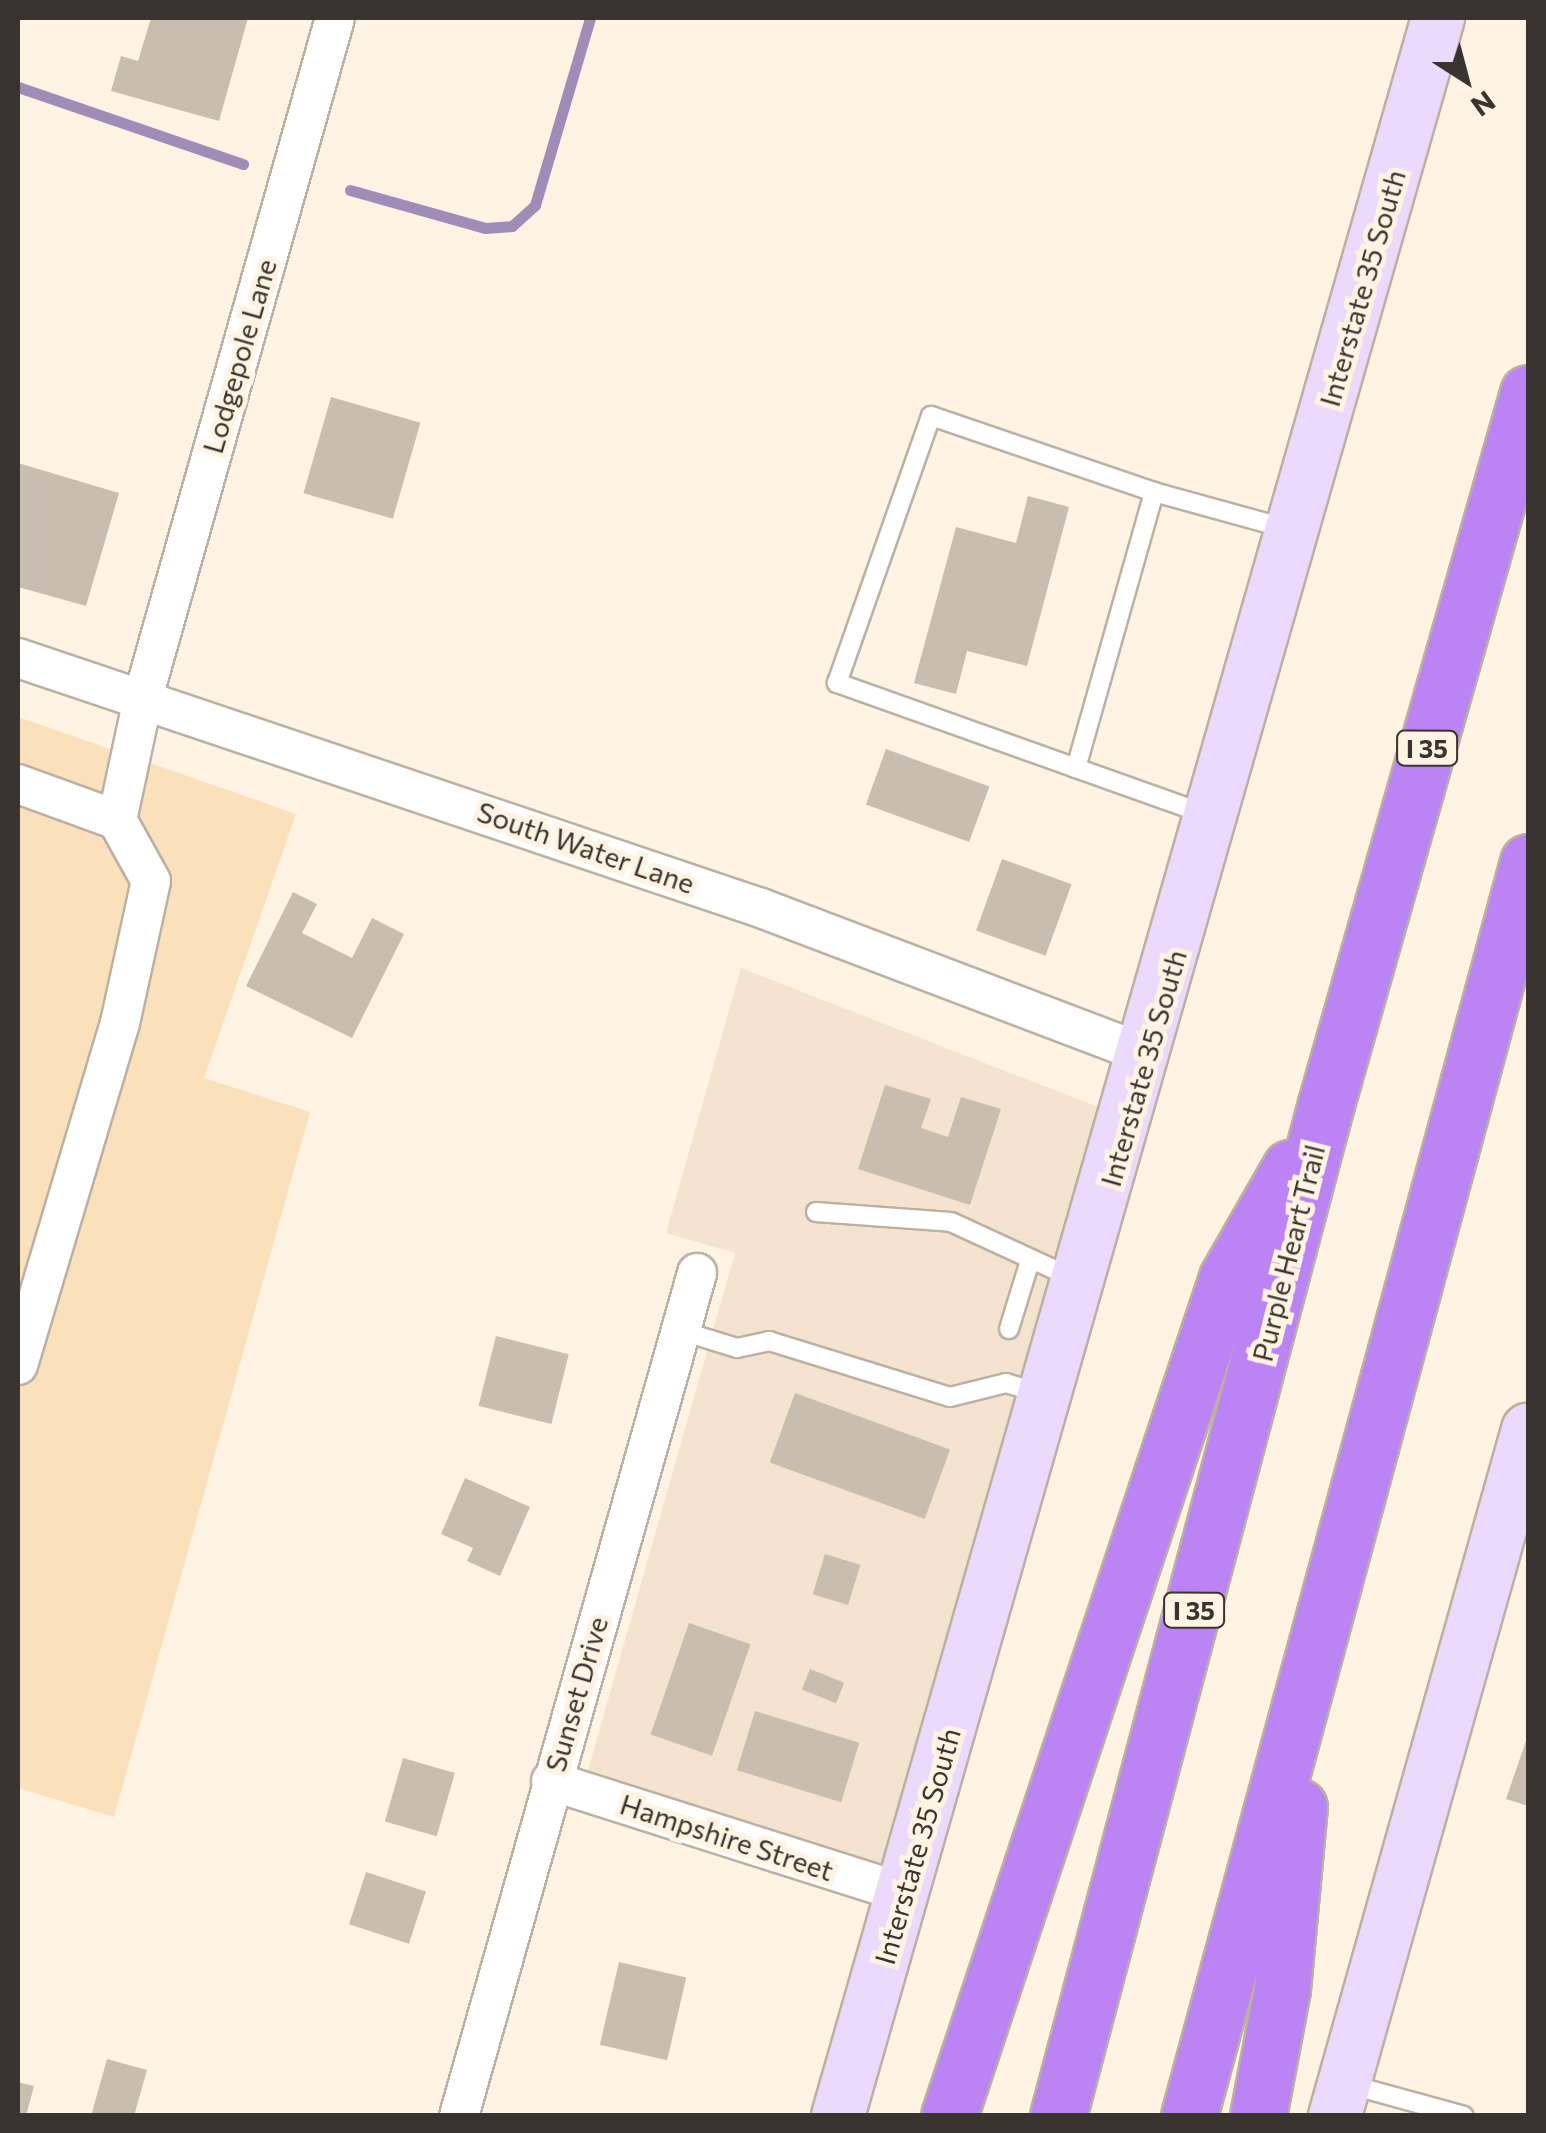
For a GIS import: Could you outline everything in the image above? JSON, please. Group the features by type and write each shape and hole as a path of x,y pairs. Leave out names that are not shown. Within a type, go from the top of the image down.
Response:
{"highway":[{"name":"Purple Heart Trail","path":"1058,2116 1326,1104 1528,392"},
{"path":"1189,2116 1528,862"},
{"path":"949,2116 1227,1278 1326,1104"},
{"path":"1258,2116 1282,1988 1312,1661"}],"main road":[{"name":"Interstate 35 South","path":"838,2116 1148,1055 1438,18"},
{"path":"1339,2099 1516,1518 1528,1430"}],"street":[{"name":"Lodgepole Lane","path":"116,820 144,694 335,18"},
{"name":"South Water Lane","path":"18,658 144,694 761,908 1148,1055"},
{"path":"18,784 116,820 151,881 120,1023 18,1365"},
{"name":"Sunset Drive","path":"458,2116 697,1273"},
{"name":"Hampshire Street","path":"551,1781 904,1893"}],"lane":[{"path":"1214,818 837,683 931,416 1154,492 1294,530"},
{"path":"1076,768 1154,492"},
{"path":"816,1212 951,1222 1030,1264 1080,1280"},
{"path":"1009,1328 1030,1264"},
{"path":"682,1331 737,1348 769,1341 950,1398 1006,1383 1046,1395"},
{"path":"1339,2099 1464,2116"}],"shaded area":[{"path":"18,717 296,814 204,1078 310,1112 114,1817 18,1788"},
{"path":"741,968 1103,1109 887,1885 581,1795 735,1253 666,1233"}],"building":[{"path":"151,18 248,18 219,121 111,91 121,56 138,61"},
{"path":"331,397 420,423 393,519 303,493"},
{"path":"18,463 119,493 86,606 18,587"},
{"path":"1028,496 1069,507 1027,666 967,651 956,694 914,683 956,527 1016,543"},
{"path":"886,749 989,787 969,842 866,804"},
{"path":"1002,859 1072,884 1046,956 976,930"},
{"path":"293,892 317,904 302,933 352,958 372,918 404,934 352,1038 246,986"},
{"path":"885,1085 931,1099 921,1128 948,1137 961,1097 1001,1109 970,1205 858,1169"},
{"path":"496,1336 569,1354 551,1424 479,1406"},
{"path":"795,1393 950,1449 925,1519 770,1463"},
{"path":"465,1478 530,1507 500,1576 467,1561 473,1548 441,1534"},
{"path":"825,1554 860,1565 848,1605 813,1594"},
{"path":"689,1623 750,1644 712,1756 651,1735"},
{"path":"810,1669 844,1683 836,1703 802,1689"},
{"path":"755,1711 859,1743 841,1802 737,1770"},
{"path":"1528,1735 1528,1806 1506,1799"},
{"path":"403,1758 455,1773 437,1836 385,1821"},
{"path":"366,1872 426,1891 409,1944 349,1924"},
{"path":"619,1962 686,1978 667,2060 600,2045"},
{"path":"107,2059 147,2070 134,2116 91,2116"},
{"path":"18,2082 34,2086 26,2116 18,2116"}],"waterway":[{"path":"350,190 485,228 512,226 535,205 590,18"},
{"path":"18,87 243,164"}]}
